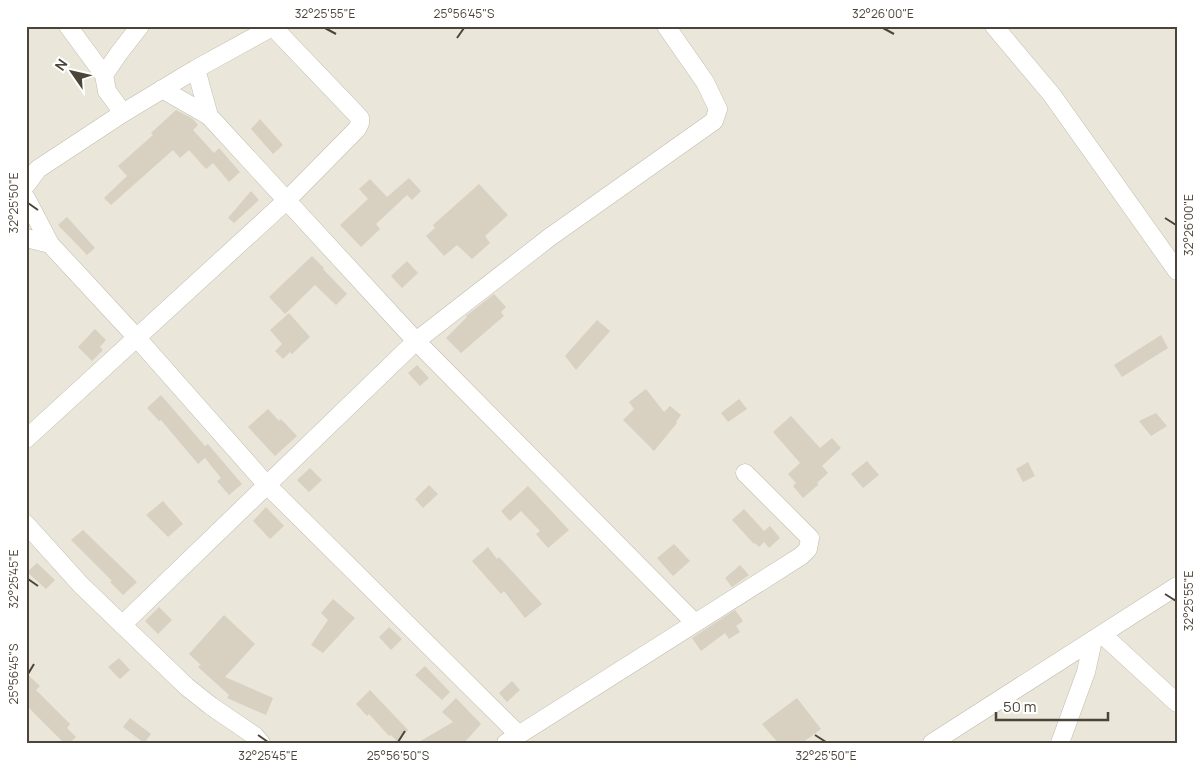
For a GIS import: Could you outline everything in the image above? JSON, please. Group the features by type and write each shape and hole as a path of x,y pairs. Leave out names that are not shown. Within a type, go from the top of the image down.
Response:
{"street":[{"path":"68,26 104,75 107,91 123,113"},
{"path":"104,75 140,26"},
{"path":"26,185 38,170 123,113 273,26 360,118 357,129 287,200 26,439"},
{"path":"122,625 416,341 550,237 714,121 718,109 712,96 666,26"},
{"path":"994,26 1052,95 1177,271"},
{"path":"196,69 209,116"},
{"path":"162,89 209,116 416,341 695,623"},
{"path":"26,198 50,244 138,338 266,484 513,739 800,556 808,549 810,538 745,473"},
{"path":"26,238 50,244"},
{"path":"26,524 81,585 187,687 255,736 261,743"},
{"path":"932,743 1177,586"},
{"path":"1098,637 1177,703"},
{"path":"1060,743 1098,637"}],"shaded area":[{"path":"26,26 1177,26 1177,743 26,743"}],"building":[{"path":"176,110 193,119 198,125 193,130 214,153 219,148 240,172 229,182 213,163 206,169 189,150 180,158 173,150 111,205 104,198 127,176 118,166 153,135 151,133"},
{"path":"260,119 283,145 273,154 251,129"},
{"path":"409,178 421,191 412,200 407,195 376,224 380,229 361,247 340,225 368,199 359,189 370,179 387,197"},
{"path":"479,184 508,215 485,236 490,243 472,259 457,245 444,256 426,236 435,228 433,225"},
{"path":"251,191 259,200 234,223 228,218"},
{"path":"67,217 95,248 87,255 58,225"},
{"path":"312,256 347,294 336,305 315,285 285,314 269,297"},
{"path":"407,261 418,273 402,288 391,276"},
{"path":"494,294 506,307 501,312 504,316 461,353 446,338 466,316"},
{"path":"289,313 310,337 292,354 290,352 283,359 275,351 282,344 270,330"},
{"path":"597,320 610,331 576,370 565,356"},
{"path":"95,329 106,340 100,347 103,350 92,361 78,347"},
{"path":"1161,335 1168,348 1122,377 1114,365"},
{"path":"417,365 429,378 420,386 408,373"},
{"path":"646,389 664,412 670,406 681,415 677,423 654,451 623,420 634,409 629,402"},
{"path":"161,395 205,446 208,444 242,484 229,495 217,481 221,478 205,458 198,464 161,420 159,421 147,408"},
{"path":"739,399 747,409 728,422 721,413"},
{"path":"268,409 279,421 281,419 297,436 275,456 248,427"},
{"path":"1156,413 1167,426 1151,436 1139,421"},
{"path":"791,416 820,448 832,438 841,448 822,466 828,473 803,498 793,486 796,483 788,474 800,463 773,432"},
{"path":"867,461 879,475 863,488 851,474"},
{"path":"1028,462 1035,476 1023,482 1016,469"},
{"path":"310,468 322,480 309,492 297,480"},
{"path":"429,485 438,494 423,508 415,499"},
{"path":"528,486 569,530 548,548 536,534 540,531 521,511 510,521 501,511"},
{"path":"163,501 183,524 168,537 146,515"},
{"path":"266,507 284,526 270,539 253,521"},
{"path":"744,509 764,531 770,526 780,538 769,548 764,542 759,547 754,544 732,520"},
{"path":"83,530 137,582 123,595 110,582 112,581 71,540"},
{"path":"674,544 690,561 673,576 657,558"},
{"path":"488,547 497,559 499,557 542,604 525,618 504,591 501,594 472,561"},
{"path":"37,563 55,580 46,589 27,572"},
{"path":"740,565 749,575 732,587 725,578"},
{"path":"333,599 355,618 323,653 311,645 328,620 321,613"},
{"path":"159,607 172,620 158,634 145,621"},
{"path":"735,610 743,621 736,626 740,632 729,639 725,633 701,651 692,638"},
{"path":"224,615 255,644 225,677 273,698 266,715 227,698 229,695 198,667 200,665 203,667 189,654"},
{"path":"389,627 402,639 391,650 379,637"},
{"path":"119,658 130,670 120,679 108,667"},
{"path":"425,666 450,692 442,700 415,675"},
{"path":"26,673 40,686 36,690 70,724 67,728 76,737 70,743 64,743 26,705"},
{"path":"512,681 520,690 507,702 499,693"},
{"path":"370,690 408,730 397,741 391,735 389,736 369,714 367,716 356,704"},
{"path":"456,698 481,724 464,743 417,743 453,722 442,712"},
{"path":"797,698 821,729 802,743 778,743 762,724"},
{"path":"130,718 151,734 144,743 123,727"}]}
